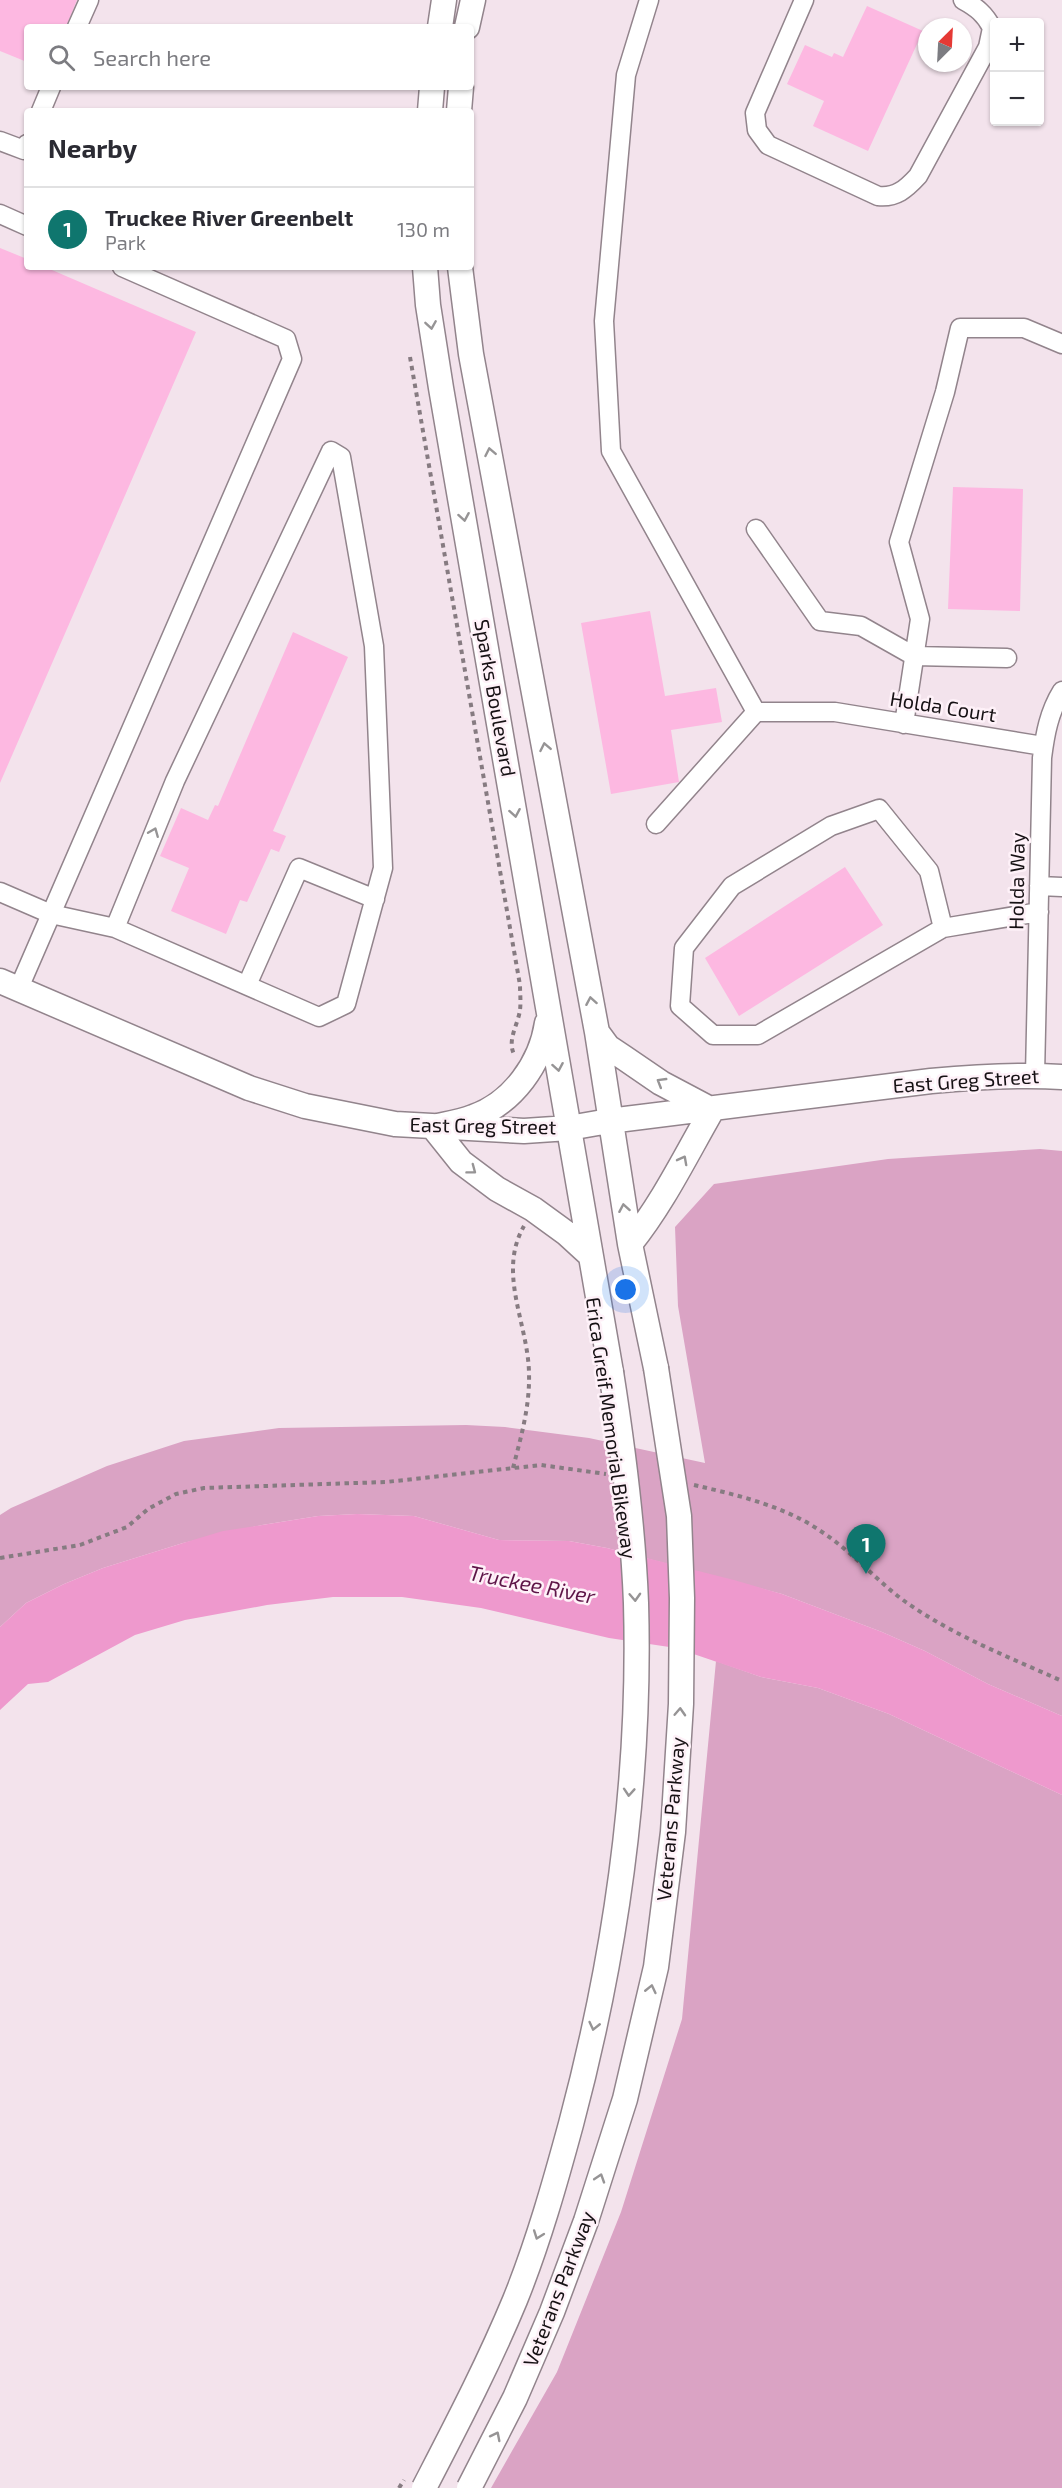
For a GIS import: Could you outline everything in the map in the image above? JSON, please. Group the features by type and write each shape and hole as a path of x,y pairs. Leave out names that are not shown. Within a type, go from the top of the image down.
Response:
{"main road":[{"path":"440,24 444,0"},
{"path":"468,24 472,0"},
{"path":"430,108 432,90"},
{"path":"459,108 461,90"},
{"name":"Sparks Boulevard","path":"425,270 428,305 441,388 569,1128"},
{"name":"Sparks Boulevard","path":"460,270 471,354 597,1032 609,1121"},
{"name":"East Greg Street","path":"11,981 249,1088 305,1106 352,1117 433,1127 524,1131 569,1128 931,1081 1035,1075 1062,1077"},
{"path":"549,1011 544,1041 534,1064 504,1100 475,1117 433,1127 461,1162 496,1189 532,1209 566,1233 590,1255"},
{"path":"597,1032 608,1047 615,1052 662,1083 712,1110 673,1180 661,1196 652,1217 630,1244"},
{"name":"Veterans Parkway","path":"469,2488 515,2398 552,2312 586,2221 625,2099 656,1967 673,1832 681,1704 682,1598 679,1516 656,1368 630,1244 609,1121"},
{"name":"Veterans Parkway","path":"417,2480 479,2383 515,2299 548,2209 580,2088 610,1956 626,1828 635,1703 636,1636 631,1527 621,1432 569,1128"}],"street":[{"path":"78,24 89,0"},
{"path":"649,0 626,75 604,321 611,451 756,712 656,824"},
{"path":"804,0 755,113 757,130 768,145 878,195 888,197 904,190 918,176 988,47 992,28 988,20 976,7 963,0"},
{"path":"42,108 50,90"},
{"path":"0,141 24,150"},
{"path":"0,214 24,225"},
{"path":"11,981 51,914 292,359 286,339 129,270"},
{"path":"904,724 920,619 899,542 945,392 960,328 1023,328 1062,344"},
{"path":"0,892 51,914 115,928 320,1017 346,1004 383,868 374,646 341,457 332,451 174,781 115,928"},
{"path":"756,530 820,621 861,626 914,656 1007,658"},
{"name":"Holda Way","path":"1035,1075 1043,746 1045,731 1059,702"},
{"name":"Holda Court","path":"756,712 835,712 1043,746"},
{"path":"943,928 929,871 879,809 831,826 732,886 684,948 680,1006 713,1035 758,1035 943,928 1039,912"},
{"path":"247,985 299,868 375,899"},
{"path":"1039,886 1062,887"}],"path":[{"path":"410,357 520,985 520,1011 512,1036 511,1050 516,1058"},
{"path":"513,1468 529,1395 529,1370 513,1282 512,1259 518,1236 528,1219"},
{"path":"0,1558 80,1545 127,1527 148,1509 176,1494 204,1488 386,1482 542,1465 610,1475"},
{"name":"Erica Greif Memorial Bikeway","path":"605,1470 607,1481"},
{"path":"684,1483 758,1502 792,1515 822,1531 909,1604 947,1628 1062,1681"},
{"path":"399,2488 417,2480"}],"shaded area":[{"path":"1040,1149 1062,1151 1062,1716 988,1684 925,1651 882,1632 782,1594 607,1548 569,1541 499,1540 414,1516 357,1514 318,1516 262,1525 183,1543 103,1568 64,1584 26,1603 0,1627 0,1515 107,1466 184,1441 279,1428 466,1425 505,1427 589,1438 705,1463 678,1306 675,1227 714,1184 888,1159"},
{"path":"716,1661 761,1677 818,1688 889,1714 1062,1795 1062,2488 491,2488 557,2372 621,2212 682,2019"}],"water":[{"name":"Truckee River","path":"357,1514 414,1516 499,1540 569,1541 607,1548 782,1594 882,1632 925,1651 988,1684 1062,1716 1062,1795 889,1714 818,1688 761,1677 676,1648 609,1638 481,1608 402,1597 333,1597 267,1605 185,1620 135,1635 48,1682 28,1684 0,1710 0,1627 26,1603 103,1568 223,1531 318,1516"}],"building":[{"path":"0,0 77,0 67,24 24,24 24,61 0,51"},
{"path":"867,6 918,29 918,42 868,151 813,126 824,101 787,84 805,45 832,57 834,53 843,57"},
{"path":"0,248 24,258 24,270 52,270 196,332 0,783"},
{"path":"953,487 1023,489 1020,611 948,609"},
{"path":"650,611 665,696 716,688 722,722 671,730 679,782 611,794 581,623"},
{"path":"293,632 348,657 273,831 286,836 279,852 271,849 247,902 240,900 226,934 171,911 189,868 160,856 181,808 208,820 215,805 218,806"},
{"path":"845,867 883,925 739,1016 705,958"}],"place":[{"name":"Truckee River Greenbelt","path":"866,1574"}]}
